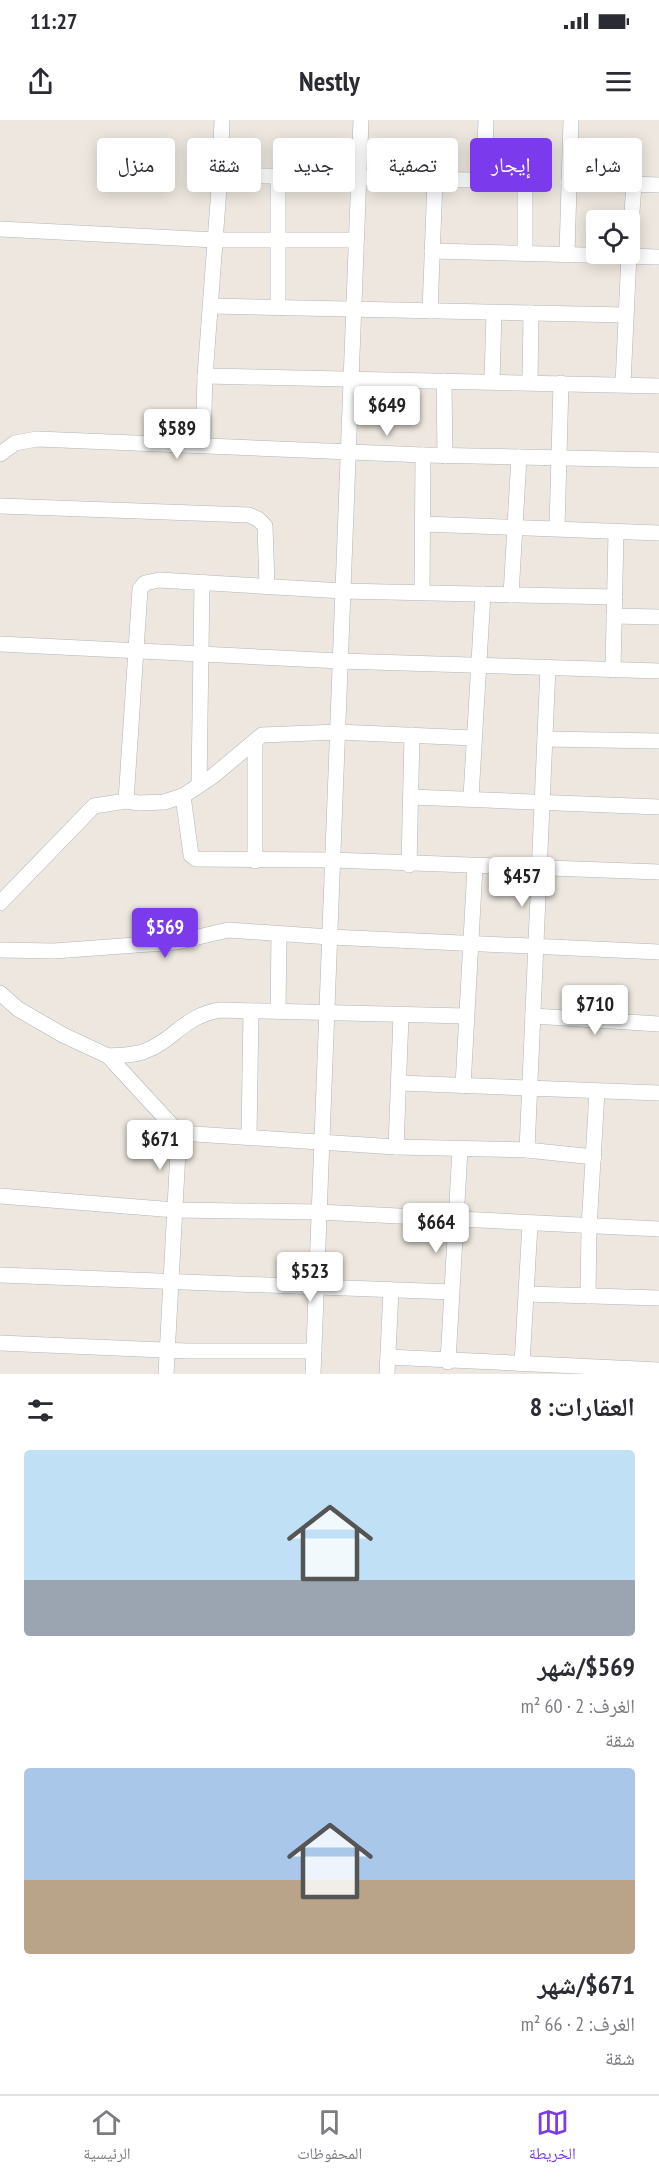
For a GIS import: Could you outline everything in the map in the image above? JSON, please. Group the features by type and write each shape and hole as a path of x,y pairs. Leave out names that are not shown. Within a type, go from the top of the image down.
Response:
{"street":[{"path":"221,138 222,120"},
{"path":"313,1374 361,120"},
{"path":"485,138 486,120"},
{"path":"570,138 571,120"},
{"path":"358,176 367,176"},
{"path":"642,184 659,185"},
{"path":"203,445 205,376 219,192"},
{"path":"278,308 279,192"},
{"path":"430,311 434,192"},
{"path":"525,192 525,251"},
{"path":"567,253 569,192"},
{"path":"632,210 633,192"},
{"path":"0,228 215,240 356,240"},
{"path":"432,250 586,254"},
{"path":"640,256 659,257"},
{"path":"622,384 628,264"},
{"path":"211,306 625,315"},
{"path":"492,381 494,313"},
{"path":"530,382 531,313"},
{"path":"205,376 659,386"},
{"path":"444,381 445,456"},
{"path":"557,528 561,383"},
{"path":"0,454 15,443 37,438 445,456 659,460"},
{"path":"422,592 423,455"},
{"path":"511,595 519,457"},
{"path":"0,506 249,515 258,519 265,526 267,586"},
{"path":"423,524 659,533"},
{"path":"613,669 616,532"},
{"path":"126,801 140,589 145,583 159,580 343,591 615,597"},
{"path":"199,785 202,582"},
{"path":"471,798 483,594"},
{"path":"614,616 659,617"},
{"path":"1,645 340,661 659,671"},
{"path":"527,1150 548,667"},
{"path":"0,903 94,806 126,801 139,804 164,802 183,796 264,734 338,732 473,738"},
{"path":"409,865 412,735"},
{"path":"545,739 659,741"},
{"path":"255,741 255,861"},
{"path":"183,796 193,858 255,861 332,860 409,865 659,872"},
{"path":"411,797 659,807"},
{"path":"463,1086 475,867"},
{"path":"0,950 54,951 177,942 228,930 330,938 537,945 659,952"},
{"path":"278,1011 279,934"},
{"path":"0,993 18,1009 63,1035 108,1056 179,1133 322,1140 396,1147 527,1150 594,1157"},
{"path":"108,1056 135,1054 148,1050 184,1022 202,1013 220,1010 466,1016"},
{"path":"249,1136 251,1011"},
{"path":"396,1147 401,1016"},
{"path":"533,1016 659,1024"},
{"path":"400,1083 659,1093"},
{"path":"588,1296 589,1228 597,1092"},
{"path":"166,1374 179,1133"},
{"path":"448,1362 460,1149"},
{"path":"0,1196 175,1210 318,1212 589,1228 659,1229"},
{"path":"522,1364 530,1224"},
{"path":"0,1275 451,1292"},
{"path":"387,1374 391,1290"},
{"path":"527,1294 659,1298"},
{"path":"0,1343 167,1350 314,1351"},
{"path":"388,1357 448,1362 522,1364 584,1370 659,1371"}]}
